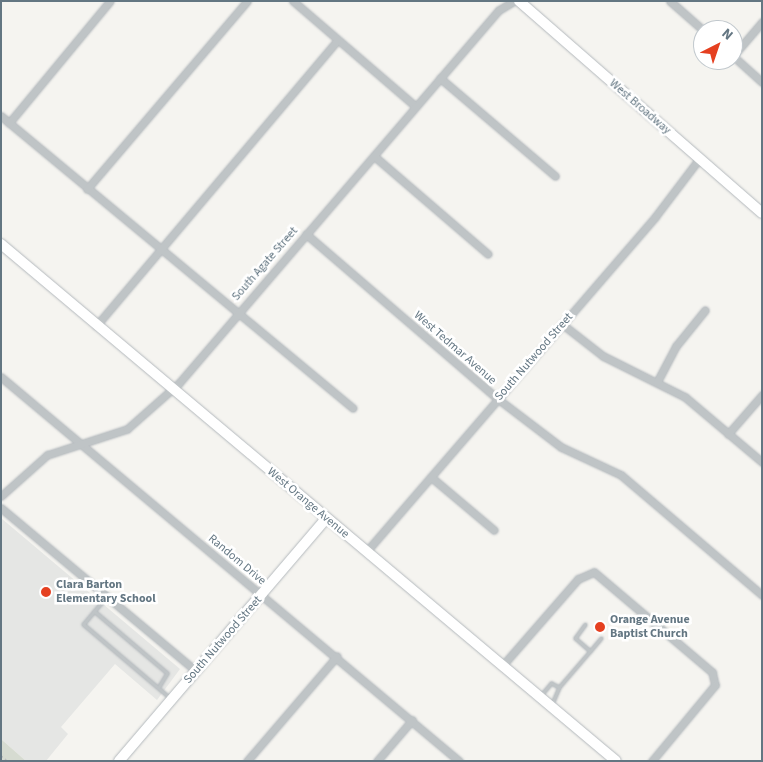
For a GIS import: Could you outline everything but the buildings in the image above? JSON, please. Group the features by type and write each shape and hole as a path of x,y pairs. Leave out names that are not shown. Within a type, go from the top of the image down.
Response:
{"street":[{"path":"9,123 110,1"},
{"path":"87,189 248,1"},
{"path":"293,1 337,41 415,106"},
{"name":"South Agate Street","path":"1,496 47,455 78,442 100,441 127,429 171,388 499,10 514,1"},
{"name":"West Broadway","path":"520,1 762,213"},
{"path":"670,1 693,21"},
{"path":"743,44 762,22"},
{"path":"96,326 161,252 337,41"},
{"path":"743,65 762,82"},
{"path":"440,78 555,176"},
{"path":"1,116 236,315 353,408"},
{"path":"374,156 488,254"},
{"name":"South Nutwood Street","path":"366,552 562,324 699,159"},
{"name":"West Tedmar Avenue","path":"306,234 498,399 561,447 621,475 762,595"},
{"name":"West Orange Avenue","path":"1,244 96,326 616,761"},
{"path":"657,382 676,346 705,310"},
{"path":"562,324 603,356 685,397 762,462"},
{"name":"Random Drive","path":"1,377 261,595 337,656 459,761"},
{"path":"728,434 762,395"},
{"path":"432,477 494,530"},
{"path":"1,508 196,671"},
{"name":"South Nutwood Street","path":"119,761 326,519"},
{"path":"502,666 578,579 594,572 712,672 715,685 652,761"},
{"path":"247,761 337,656"},
{"path":"377,761 412,720"}],"lane":[{"path":"106,596 83,624 172,699"},
{"path":"94,611 167,673 158,688"},
{"path":"585,624 575,638 590,651"},
{"path":"551,706 559,687 601,638"},
{"path":"540,697 551,684 559,687"}],"path":[{"path":"1,755 8,761"}],"shaded area":[{"name":"Clara Barton Elementary School","path":"1,518 180,669 157,700 115,664 61,727 68,734 46,761 26,761 1,739"},
{"path":"1,739 26,761 1,761"}],"place":[{"name":"Clara Barton Elementary School","path":"46,592"},
{"name":"Orange Avenue Baptist Church","path":"600,627"}]}
